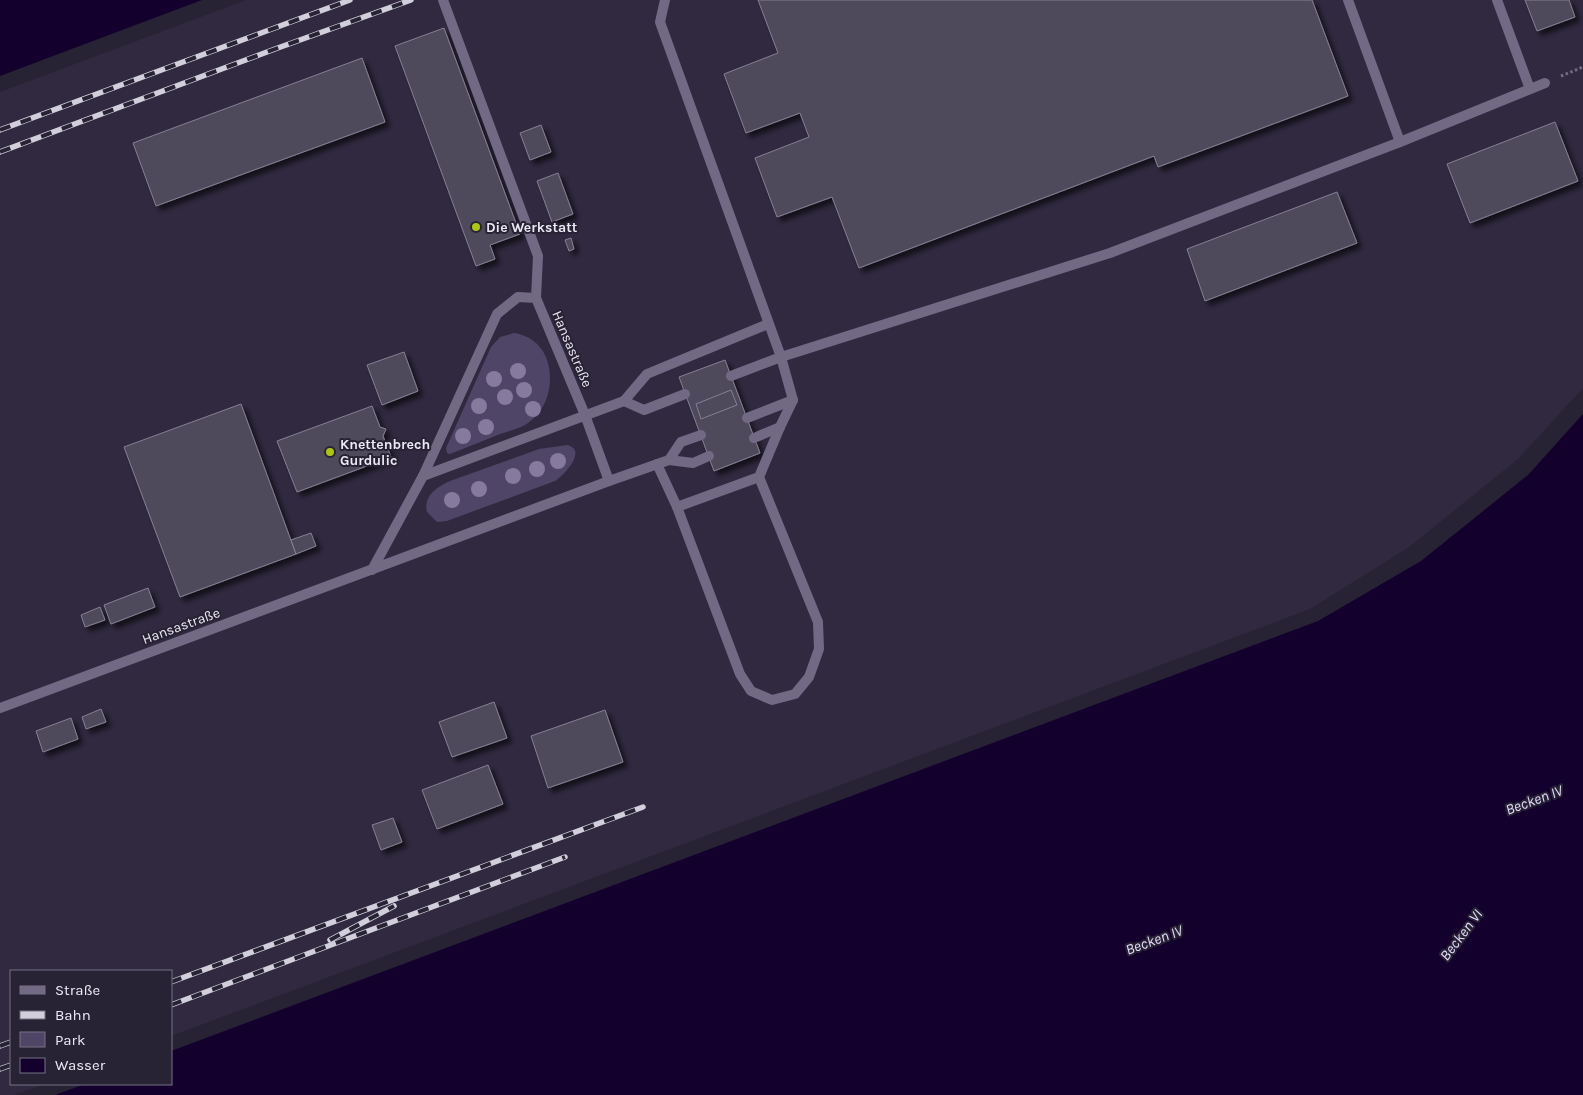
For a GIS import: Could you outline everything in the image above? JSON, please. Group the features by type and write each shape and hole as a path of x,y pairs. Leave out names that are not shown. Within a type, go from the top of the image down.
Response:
{"street":[{"path":"443,0 538,256 536,298"},
{"path":"657,464 677,507 740,674 751,691 772,700 795,694 809,677 819,649 818,622 759,477 793,400 781,356 660,22 665,0"},
{"path":"1348,0 1400,142"},
{"path":"1497,0 1530,89"},
{"path":"731,376 781,356 1110,253 1400,142 1545,83"},
{"name":"Hansastraße","path":"0,708 372,570 609,481 585,415 536,298 518,297 497,314 423,476 372,570"},
{"path":"423,476 624,400 647,374 768,324"},
{"path":"624,400 644,410 685,394"},
{"path":"747,418 793,400"},
{"path":"754,438 780,427"},
{"path":"670,460 682,442 701,435"},
{"path":"609,481 670,460 694,463 709,456"},
{"path":"677,507 759,477"}],"shaded area":[{"path":"246,0 1583,0 1583,388 1518,459 1409,547 1310,609 172,1036 172,970 10,970 10,1085 41,1085 14,1095 0,1095 0,92"}],"green space":[{"path":"514,333 533,340 546,357 549,366 550,385 545,403 540,412 522,426 450,454 447,453 446,448 491,347 500,337"},
{"path":"567,445 573,448 575,457 564,474 555,481 447,521 437,522 427,512 426,506 429,497 436,489 450,481 539,449"}],"water":[{"path":"0,0 202,0 0,76"},
{"path":"1583,414 1583,1095 55,1095 82,1085 172,1085 172,1051 1318,621 1421,561 1528,475"}],"building":[{"path":"758,0 1312,0 1348,96 1158,167 1154,156 859,268 832,197 777,217 755,158 809,137 800,113 746,133 724,74 778,53"},
{"path":"1525,0 1569,0 1575,17 1537,31"},
{"path":"444,28 520,234 490,245 495,259 476,266 395,46"},
{"path":"362,58 385,122 156,206 133,143"},
{"path":"1555,122 1578,181 1470,223 1447,164"},
{"path":"541,125 551,152 530,160 520,133"},
{"path":"558,173 573,214 552,222 537,181"},
{"path":"1337,192 1357,243 1205,301 1187,249"},
{"path":"571,238 574,249 569,251 565,240"},
{"path":"404,352 418,391 382,405 367,365"},
{"path":"725,360 760,453 714,471 679,377"},
{"path":"731,390 737,405 701,419 696,404"},
{"path":"241,404 296,554 180,597 124,447"},
{"path":"372,406 380,427 386,429 383,436 391,457 297,492 277,441"},
{"path":"311,533 316,546 296,554 291,540"},
{"path":"148,588 155,607 111,624 104,605"},
{"path":"100,607 105,620 85,627 81,615"},
{"path":"494,702 507,738 452,757 439,722"},
{"path":"101,709 106,722 86,729 82,717"},
{"path":"605,710 623,762 548,788 531,736"},
{"path":"71,718 78,739 43,752 36,731"},
{"path":"488,765 503,804 437,829 422,790"},
{"path":"393,818 402,842 381,850 372,825"}],"railway":[{"path":"0,130 350,0"},
{"path":"0,152 411,0"},
{"path":"172,982 643,807"},
{"path":"172,1005 565,857"},
{"path":"330,940 394,906"},
{"path":"0,1046 10,1042"},
{"path":"0,1069 10,1065"}],"place":[{"name":"Die Werkstatt","path":"476,227"},
{"name":"Knettenbrech Gurdulic","path":"330,452"}],"water label":[{"name":"Becken IV","path":"1534,800"},
{"name":"Becken VI","path":"1461,935"},
{"name":"Becken IV","path":"1154,940"}]}
